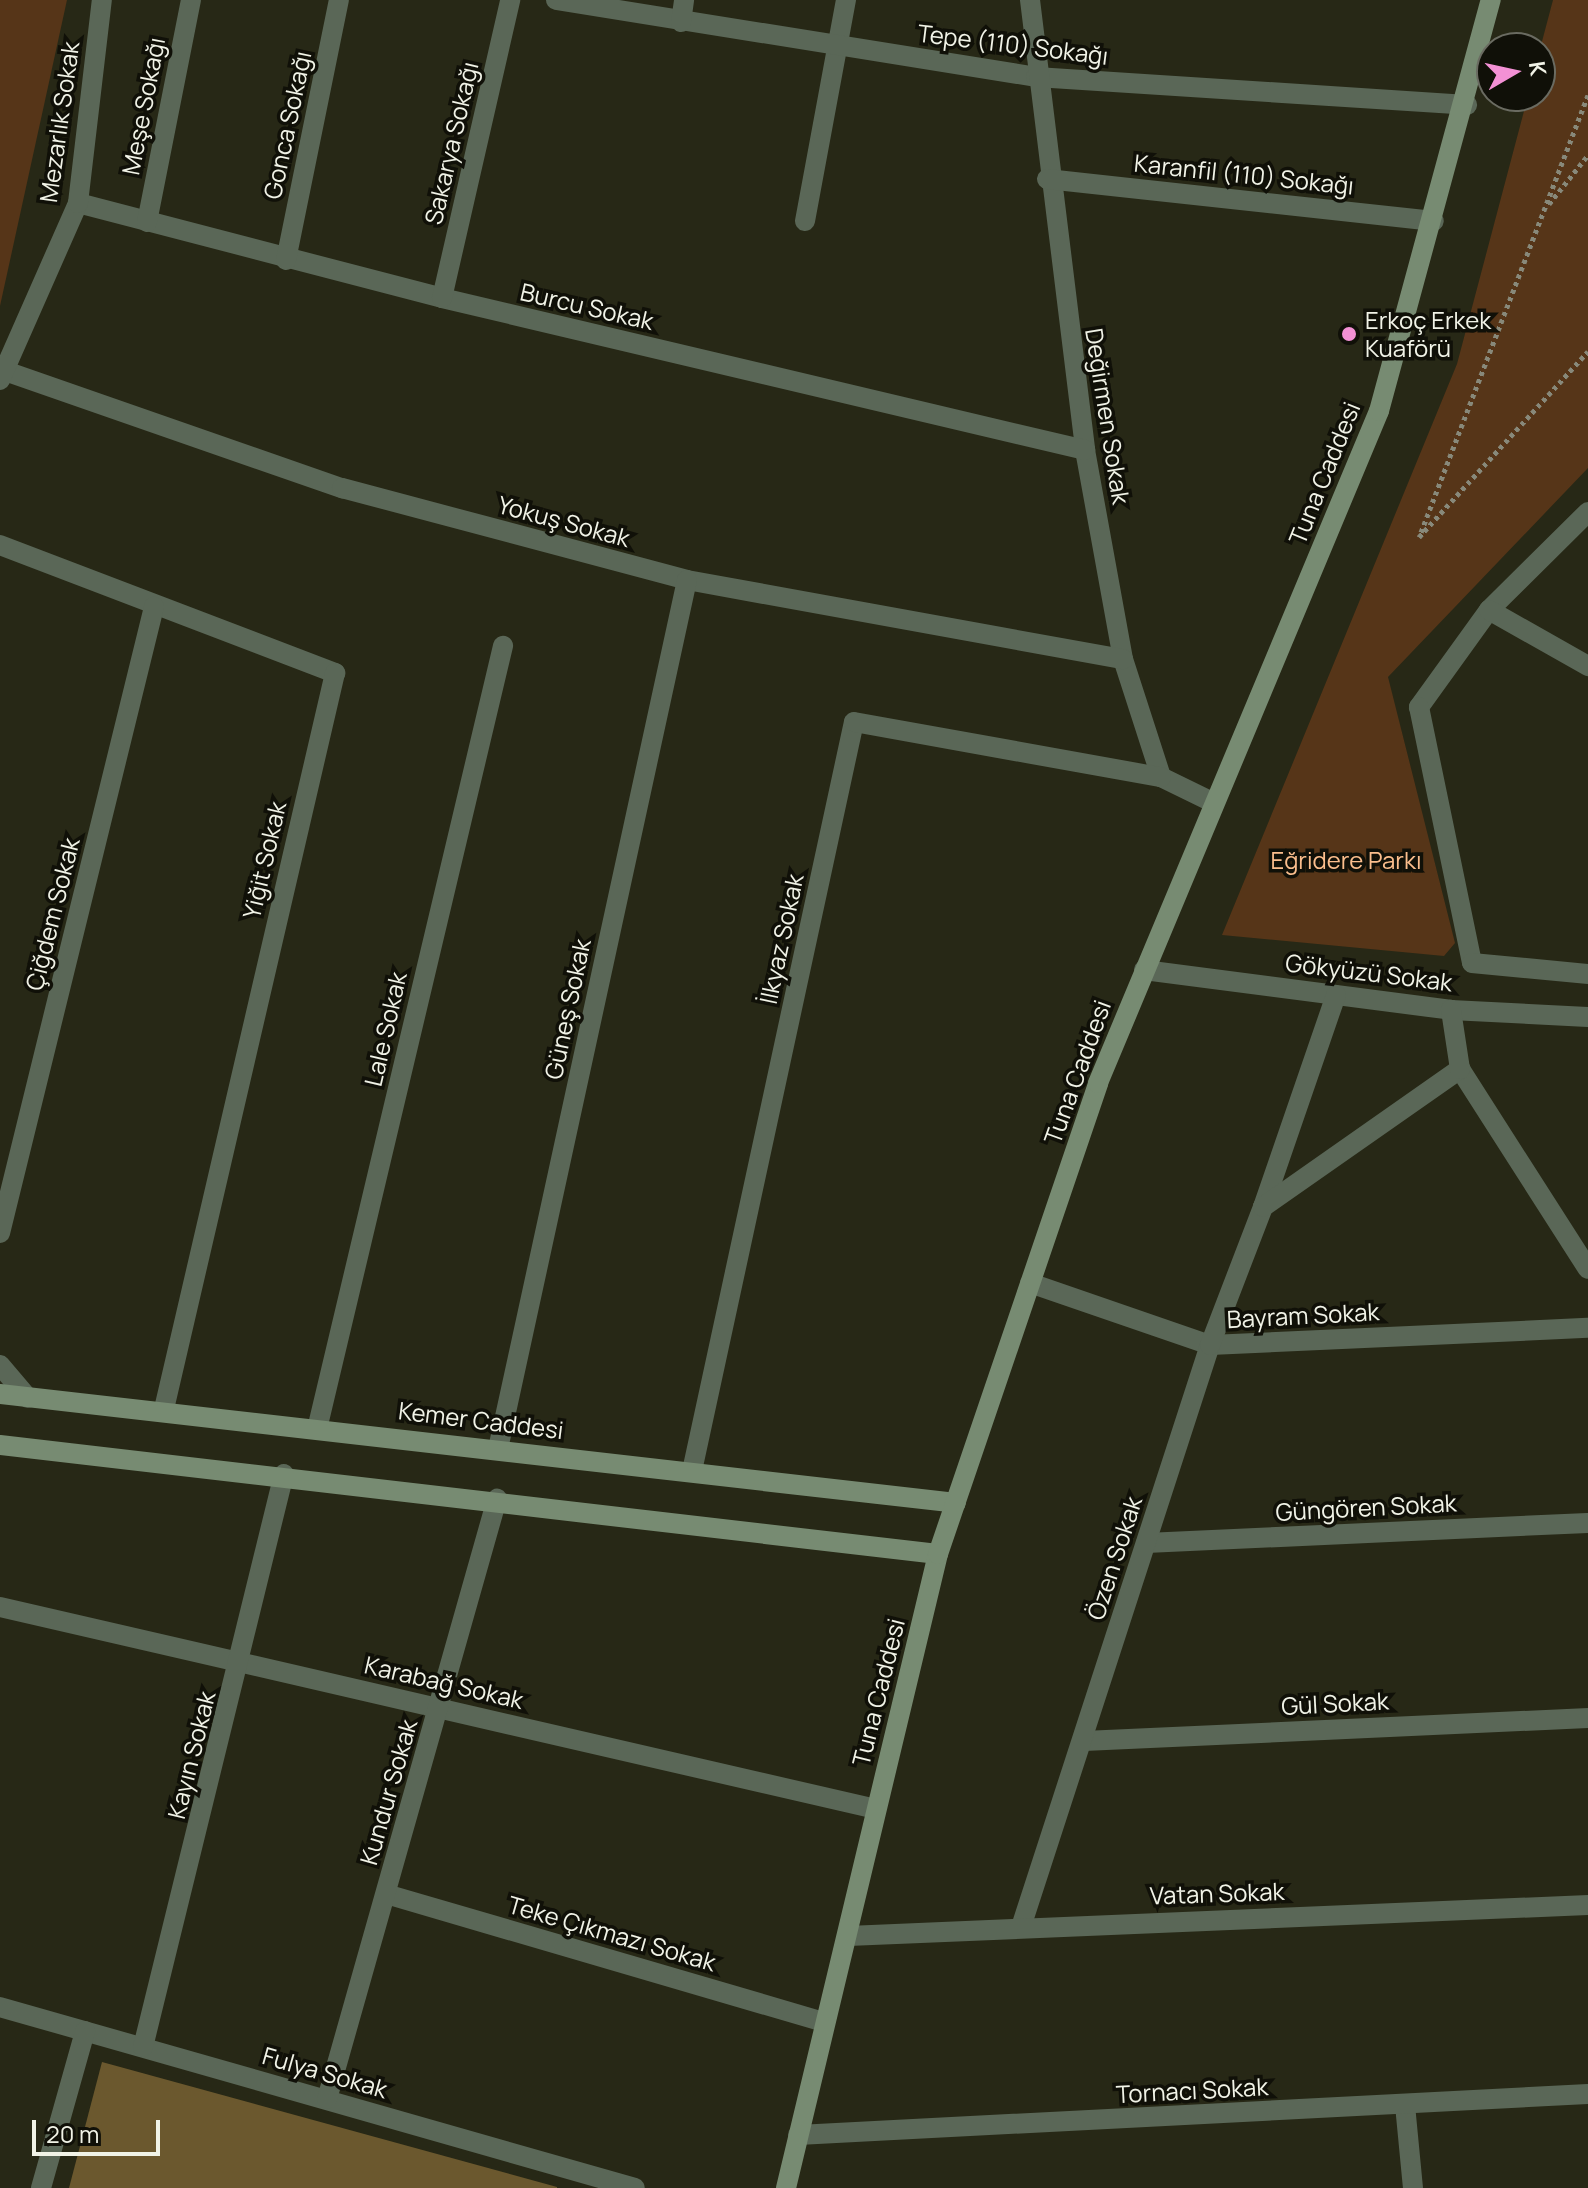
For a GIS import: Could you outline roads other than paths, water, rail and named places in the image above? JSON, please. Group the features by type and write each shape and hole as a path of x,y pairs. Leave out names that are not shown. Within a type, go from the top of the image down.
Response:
{"street":[{"name":"Mezarlık Sokak","path":"4,376 78,203 102,0"},
{"name":"Meşe Sokağı","path":"147,222 191,0"},
{"name":"Gonca Sokağı","path":"286,260 339,0"},
{"name":"Sakarya Sokağı","path":"442,298 510,0"},
{"name":"Tepe (110) Sokağı","path":"556,0 1036,77 1467,105"},
{"path":"681,22 684,0"},
{"path":"805,221 846,0"},
{"name":"Değirmen Sokak","path":"1030,0 1047,179 1085,450 1123,659 1161,777"},
{"name":"Tuna Caddesi","path":"786,2188 938,1554 1030,1283 1144,970 1212,802 1379,411 1467,105 1491,0"},
{"name":"Karanfil (110) Sokağı","path":"1047,179 1434,221"},
{"name":"Burcu Sokak","path":"78,203 286,260 1085,450"},
{"name":"Yokuş Sokak","path":"4,376 342,488 687,580 1123,659"},
{"path":"1588,512 1489,610 1419,707 1472,963 1588,974"},
{"name":"Yiğit Sokak","path":"0,545 154,607 335,673 164,1409"},
{"name":"Güneş Sokak","path":"498,1449 687,580"},
{"name":"Çiğdem Sokak","path":"0,1233 154,607"},
{"path":"1489,610 1588,666"},
{"name":"Lale Sokak","path":"318,1425 503,646"},
{"name":"İlkyaz Sokak","path":"692,1471 854,722 1161,777"},
{"path":"1161,777 1212,802"},
{"name":"Gökyüzü Sokak","path":"1144,970 1451,1010 1588,1017"},
{"name":"Özen Sokak","path":"1021,1927 1084,1741 1210,1345 1263,1207 1336,995"},
{"path":"1451,1010 1460,1069 1588,1269"},
{"path":"1263,1207 1460,1069"},
{"name":"Bayram Sokak","path":"1030,1283 1210,1345 1588,1328"},
{"path":"0,1365 28,1398"},
{"name":"Kemer Caddesi","path":"0,1394 318,1425 956,1503"},
{"path":"0,1445 284,1474 938,1554"},
{"name":"Kayın Sokak","path":"143,2047 241,1661 284,1474"},
{"name":"Kundur Sokak","path":"327,2099 497,1499"},
{"name":"Güngören Sokak","path":"1146,1543 1588,1523"},
{"name":"Karabağ Sokak","path":"0,1607 876,1809"},
{"name":"Gül Sokak","path":"1084,1741 1588,1718"},
{"name":"Teke Çıkmazı Sokak","path":"386,1894 824,2022"},
{"name":"Vatan Sokak","path":"848,1936 1588,1905"},
{"name":"Fulya Sokak","path":"0,2007 635,2188"},
{"path":"41,2188 85,2031"},
{"name":"Tornacı Sokak","path":"798,2135 1588,2094"},
{"path":"1405,2105 1413,2188"}],"place":[{"name":"Erkoç Erkek Kuaförü","path":"1349,334"}],"park label":[{"name":"Eğridere Parkı","path":"1346,860"}]}
